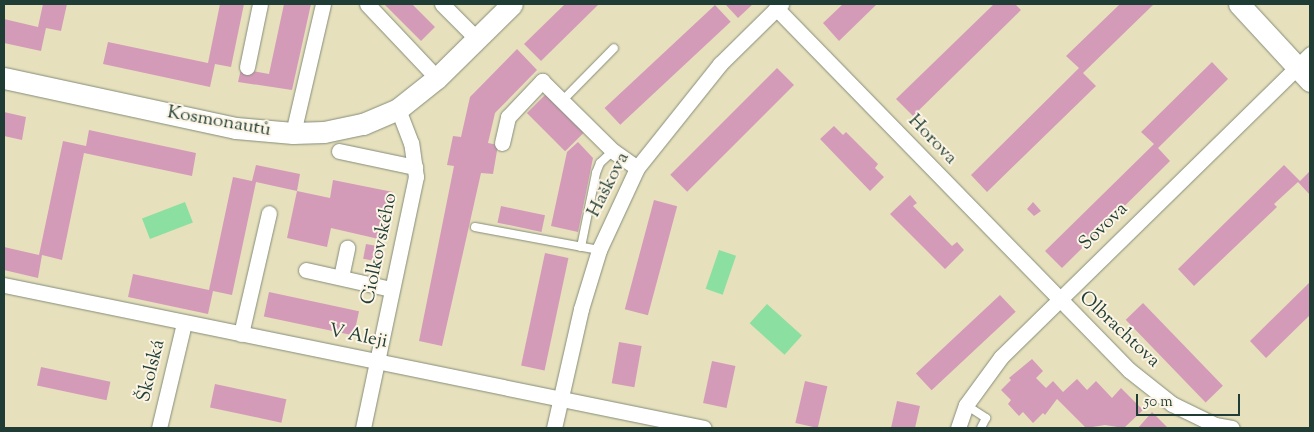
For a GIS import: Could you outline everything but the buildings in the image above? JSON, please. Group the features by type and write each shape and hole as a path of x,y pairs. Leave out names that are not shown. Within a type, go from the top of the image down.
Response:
{"street":[{"path":"247,68 260,4"},
{"path":"293,133 323,4"},
{"path":"367,4 437,78"},
{"path":"442,4 476,38"},
{"name":"Kosmonautů","path":"4,78 236,128 293,133 363,124 398,108 437,78 512,4"},
{"path":"1239,4 1306,67"},
{"name":"Haškova","path":"554,428 599,250 637,168 720,64 779,6"},
{"name":"Horova","path":"779,6 1058,300"},
{"name":"Sovova","path":"958,428 966,405 1001,357 1058,300 1306,67"},
{"path":"502,142 508,117 542,81 614,151 637,168"},
{"name":"Ciolkovského","path":"363,428 416,177 411,143 398,108"},
{"path":"340,151 414,167"},
{"path":"241,334 269,213"},
{"path":"341,278 347,248"},
{"path":"306,270 391,289"},
{"name":"V Aleji","path":"4,285 184,323 561,397 704,428"},
{"name":"Olbrachtova","path":"1058,300 1129,370 1172,404 1215,425 1232,428"},
{"name":"Školská","path":"159,428 184,323"}],"lane":[{"path":"562,101 614,48"},
{"path":"581,246 596,173 600,163 614,151"},
{"path":"475,227 599,250"},
{"path":"966,405 986,418 981,428"}],"green space":[{"path":"185,202 193,223 150,239 142,218"},
{"path":"719,250 736,256 723,295 706,289"},
{"path":"767,304 802,335 785,355 750,323"}]}
